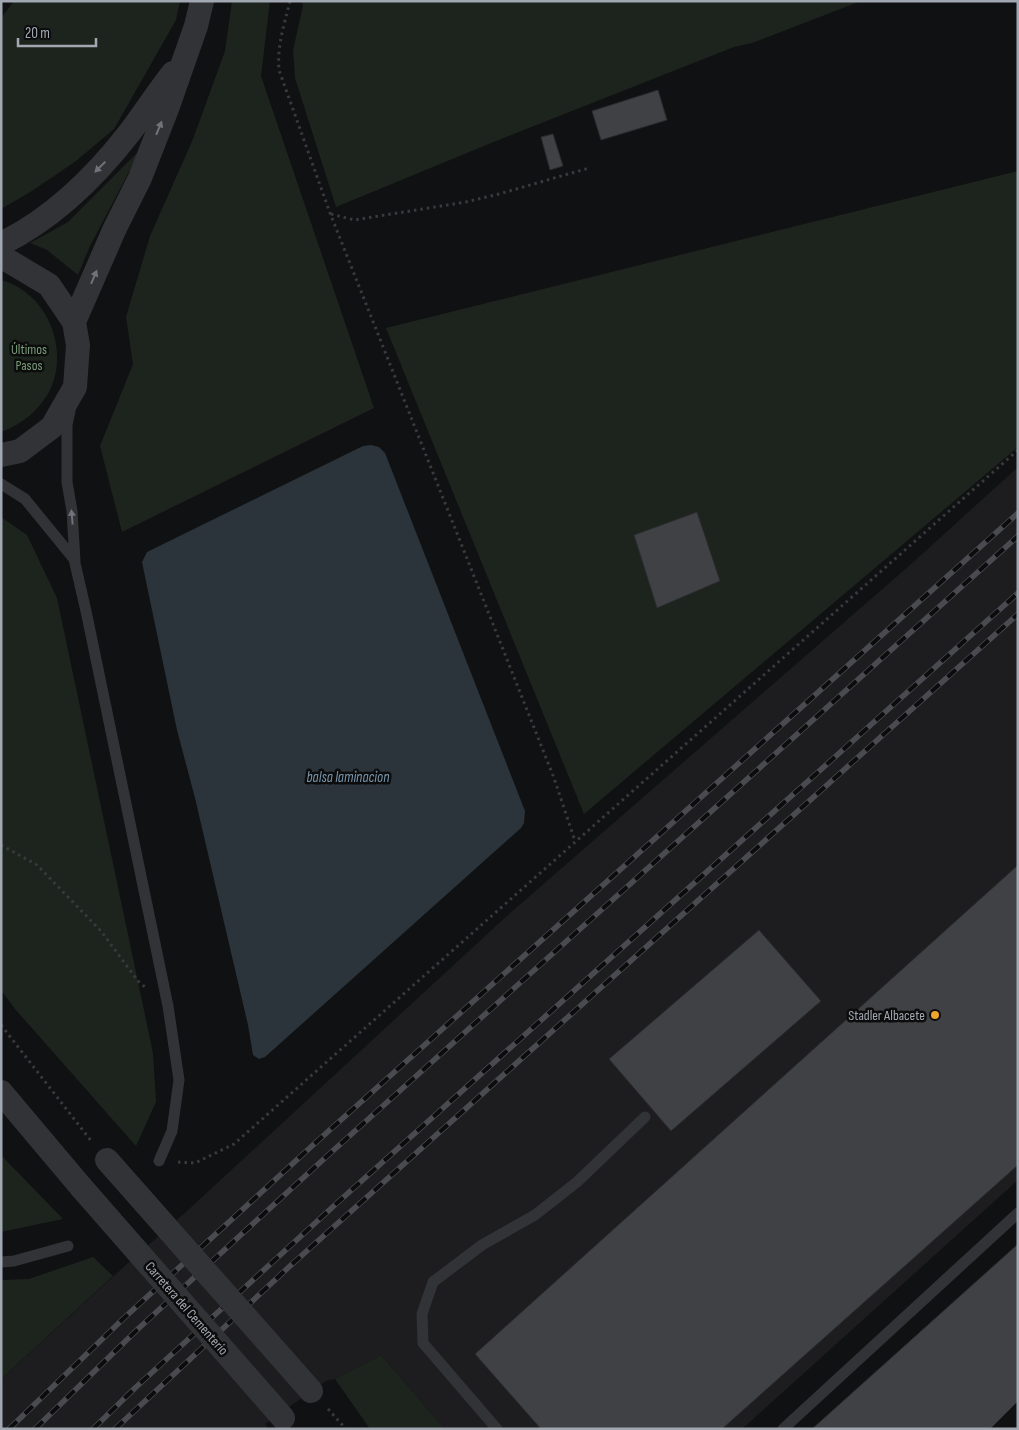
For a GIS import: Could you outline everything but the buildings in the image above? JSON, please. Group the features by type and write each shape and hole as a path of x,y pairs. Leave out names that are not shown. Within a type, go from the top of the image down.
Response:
{"street":[{"path":"74,322 115,228 140,178 167,109 196,26 202,1"},
{"path":"1,244 36,223 68,199 104,164 131,131 158,91 183,60"},
{"path":"1,259 8,260 49,285 74,322 78,345 75,387 52,428 20,451 1,455"},
{"name":"Carretera del Cementerio","path":"1,1092 80,1187 288,1423"},
{"path":"107,1160 311,1391"}],"lane":[{"path":"75,387 67,425 66,456 76,566"},
{"path":"1,484 25,499 74,559 76,566 168,1006 179,1080 172,1131 159,1161"},
{"path":"497,1429 423,1343 422,1314 433,1282 482,1245 535,1215 577,1182 645,1117"},
{"path":"783,1429 1018,1213"},
{"path":"1,1262 14,1261 68,1246"}],"path":[{"path":"290,1 280,38 279,70 330,214 554,778 575,841"},
{"path":"330,214 354,220 466,202 589,168"},
{"path":"159,1161 195,1163 234,1144 1018,450"},
{"path":"1,845 37,865 101,931 138,981 168,1006"},
{"path":"1,1025 107,1160"}],"shaded area":[{"path":"1018,467 1018,1180 742,1429 445,1429 381,1355 335,1379 326,1381 265,1424 269,1429 1,1429 1,1379 188,1210 509,914 910,565"}],"green space":[{"path":"14,1 180,1 176,20 114,129 76,161 32,191 1,209 1,18"},
{"path":"232,1 270,1 261,76 374,408 122,532 100,446 133,364 126,317 150,236 193,139 225,51"},
{"path":"302,1 861,1 752,43 734,47 496,141 336,207 295,78 293,50 303,6"},
{"path":"141,149 90,246 78,275 47,250 30,243 68,222"},
{"path":"1018,171 1018,447 584,814 386,328"},
{"name":"Últimos Pasos","path":"1,280 17,286 41,308 50,323 57,355 56,372 51,388 42,403 17,425 1,432"},
{"path":"1,517 27,535 57,598 153,1053 156,1102 136,1146 15,1009 1,990"},
{"path":"1,1155 63,1219 1,1232"},
{"path":"93,1257 113,1276 1,1379 1,1280 29,1279"},
{"path":"381,1355 445,1429 370,1429 335,1379"}],"water":[{"name":"balsa laminacion","path":"363,446 379,447 385,453 525,811 524,823 521,828 265,1057 259,1059 253,1055 248,1025 195,798 177,730 142,562 147,552"}],"railway":[{"path":"9,1429 124,1318 313,1145 1018,513"},
{"path":"35,1429 139,1328 326,1157 1018,536"},
{"path":"93,1429 135,1388 337,1203 1018,593"},
{"path":"115,1429 290,1266 1018,614"}],"place":[{"name":"Stadler Albacete","path":"935,1015"}]}
